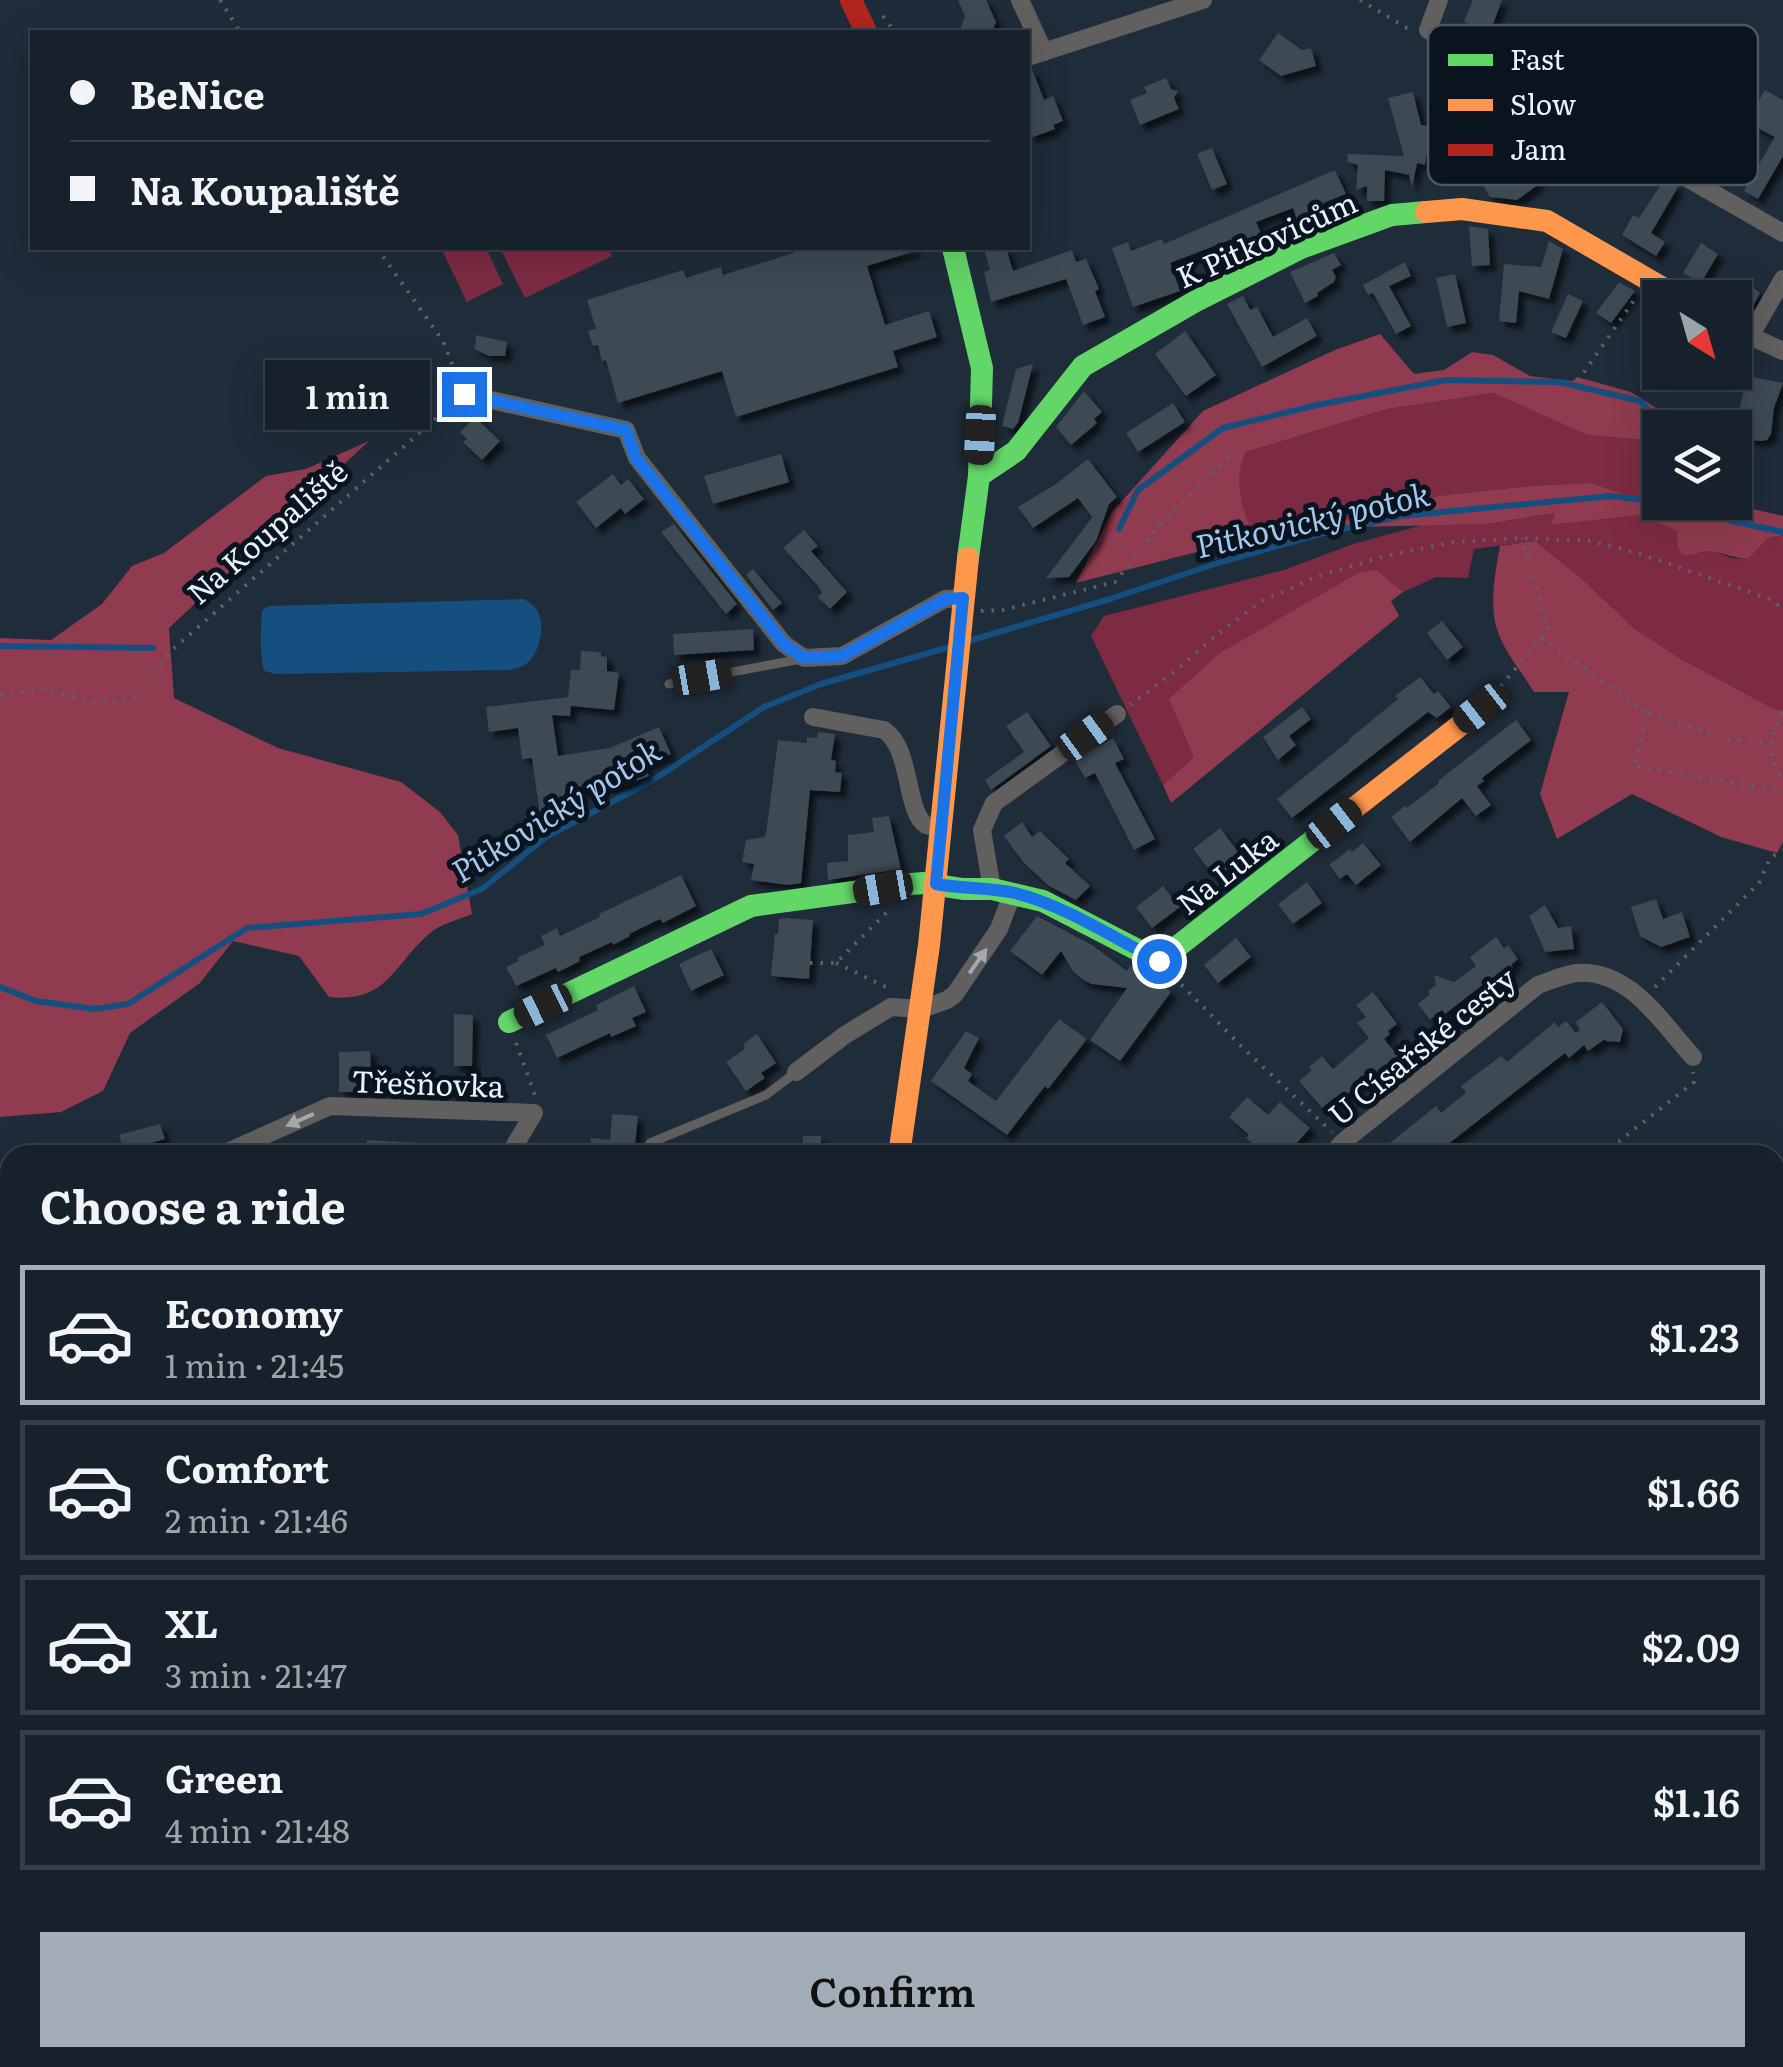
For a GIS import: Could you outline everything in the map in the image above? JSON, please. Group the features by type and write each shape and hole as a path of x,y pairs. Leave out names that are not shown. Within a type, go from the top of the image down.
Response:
{"street":[{"path":"851,0 865,30"},
{"path":"1020,0 1029,30"},
{"path":"1036,54 1203,0"},
{"path":"1430,25 1439,0"},
{"path":"1699,185 1783,233"},
{"name":"K Pitkovicům","path":"978,476 1016,451 1083,366 1196,300 1301,248 1392,215 1462,209 1547,221 1648,280"},
{"path":"901,1145 922,1010 978,476 982,368 953,250"},
{"path":"1752,321 1783,279"},
{"path":"1752,338 1783,351"},
{"path":"464,394 626,430 636,458 784,644 804,658 842,656 946,599 962,606"},
{"name":"Na Luka","path":"1159,961 1481,708"},
{"path":"796,1072 891,1007 922,1010 954,994 1000,929 1002,891 982,830 994,803 1117,714"},
{"path":"812,717 884,730 893,736 919,817 927,826 942,829"},
{"path":"508,1022 751,906 911,884 1002,891 1043,901 1159,961"},
{"name":"U Císařské cesty","path":"1341,1145 1538,985 1572,974 1598,974 1631,990 1692,1058"},
{"name":"Třešňovka","path":"243,1145 330,1106 534,1113 515,1145"}],"lane":[{"path":"669,684 804,658"},
{"path":"650,1143 766,1095 796,1072"}],"path":[{"path":"220,0 239,30"},
{"path":"1360,0 1407,28 1428,30"},
{"path":"378,250 443,341 464,394"},
{"path":"1578,381 1642,289"},
{"name":"Na Koupaliště","path":"0,696 44,689 94,702 134,698 171,651 464,394"},
{"path":"962,606 1003,610 1115,582 1160,525 1232,455"},
{"path":"1117,714 1260,602 1318,576 1454,542 1522,538 1591,541 1767,598 1783,608"},
{"path":"1481,708 1548,630 1522,538"},
{"path":"1541,638 1648,712 1729,739 1771,743"},
{"path":"1648,712 1634,766 1783,791"},
{"path":"1783,713 1771,743 1777,772 1783,779"},
{"path":"1642,1001 1759,883 1770,858 1783,850"},
{"path":"836,963 908,892 911,884"},
{"path":"1159,961 1334,1145"},
{"path":"810,963 836,963 895,992"},
{"path":"508,1022 538,1103 534,1113"},
{"path":"1615,1145 1694,1082 1692,1058"}],"shaded area":[{"path":"442,250 487,250 503,284 467,302"},
{"path":"501,250 609,250 612,256 525,298"},
{"path":"1380,334 1414,374 1444,370 1472,352 1493,355 1530,376 1573,381 1577,377 1631,392 1659,410 1642,410 1642,440 1587,435 1494,393 1387,409 1246,452 1240,472 1240,495 1255,537 1076,583 1112,512 1203,411 1335,350"},
{"path":"1495,393 1587,435 1642,440 1642,498 1591,483 1528,486 1437,496 1264,542 1256,536 1242,506 1236,460 1246,452 1387,409"},
{"path":"369,441 169,628 174,698 278,748 401,782 440,812 458,835 472,914 433,931 377,988 349,997 329,997 299,956 233,941 200,983 130,1033 103,1091 61,1112 0,1117 0,638 51,640 102,604 132,566 164,553 266,476 306,469"},
{"path":"1591,483 1642,498 1642,515 1551,525 1555,513 1488,524 1315,528 1437,496"},
{"path":"1752,509 1783,516 1783,535 1768,538 1748,559 1711,551 1684,555 1678,548 1677,531 1652,520 1752,520"},
{"path":"1556,513 1552,525 1641,515 1642,520 1653,520 1678,531 1678,548 1747,559 1768,538 1783,535 1783,710 1774,709 1681,659 1635,629 1535,541 1474,549 1468,578 1436,577 1403,592 1377,570 1163,785 1091,636 1104,616 1284,570 1353,544 1423,525 1488,524"},
{"path":"1535,541 1635,629 1681,659 1774,709 1783,710 1783,842 1777,853 1721,837 1632,794 1557,839 1540,794 1569,692 1534,692 1502,642 1494,613 1500,546"},
{"path":"1377,570 1403,592 1391,601 1399,616 1171,803 1163,785 1194,757 1169,699 1220,653 1360,572"}],"water":[{"path":"524,599 540,616 540,638 531,660 511,670 276,674 264,671 262,611 268,606"}],"building":[{"path":"958,0 986,0 996,22 993,30 960,30 965,16"},
{"path":"1473,0 1502,0 1493,25 1464,22"},
{"path":"1278,33 1302,50 1311,48 1316,66 1281,76 1259,60"},
{"path":"1030,69 1044,100 1053,96 1063,121 1053,125 1055,129 1030,138"},
{"path":"1166,78 1171,89 1178,91 1174,98 1179,109 1140,125 1130,100 1147,93 1144,87"},
{"path":"1765,90 1783,100 1783,156 1758,199 1744,191 1747,185 1758,185 1758,166 1775,137 1758,128 1758,102"},
{"path":"1413,92 1421,125 1428,126 1428,151 1425,165 1417,163 1412,188 1409,175 1385,170 1384,201 1367,201 1367,186 1356,190 1358,165 1347,162 1348,154 1404,156 1388,98"},
{"path":"1212,148 1227,184 1212,190 1197,154"},
{"path":"1335,170 1346,194 1323,203 1330,220 1301,231 1293,208 1256,222 1262,236 1244,244 1240,236 1170,263 1180,291 1133,307 1112,248 1128,242 1131,251 1162,239 1164,244"},
{"path":"1483,185 1538,185 1517,200 1490,197"},
{"path":"1661,185 1678,187 1651,233 1665,242 1656,256 1622,235 1633,215 1639,218"},
{"path":"1469,226 1488,229 1490,265 1472,266"},
{"path":"1549,241 1563,249 1549,299 1519,291 1516,323 1499,321 1504,264 1541,267"},
{"path":"1701,243 1718,254 1703,280 1683,273"},
{"path":"792,250 915,250 867,266 885,325 929,311 937,337 893,351 898,367 736,417 722,371 618,403 606,360 602,361 598,345 593,346 588,331 596,329 587,300 683,270 686,278 721,267 723,275 794,253"},
{"path":"1007,250 1013,271 1072,250 1076,262 1086,259 1099,289 1095,291 1105,317 1083,325 1066,279 991,302 984,272 990,270 985,252"},
{"path":"1334,253 1341,265 1332,270 1334,282 1305,303 1290,272"},
{"path":"1405,262 1411,276 1389,286 1411,326 1396,334 1373,293 1368,295 1363,285"},
{"path":"1455,274 1466,323 1447,327 1436,278"},
{"path":"1619,282 1635,291 1611,323 1596,313"},
{"path":"1752,287 1760,293 1752,308"},
{"path":"1568,294 1583,301 1566,338 1551,332"},
{"path":"1243,296 1250,310 1257,307 1273,337 1307,318 1317,336 1262,367 1227,304"},
{"path":"1185,331 1216,375 1186,396 1155,354"},
{"path":"476,335 507,342 505,356 489,356 475,349"},
{"path":"1033,364 1018,423 1013,429 1002,426 1016,369"},
{"path":"1752,377 1783,383 1767,440 1752,440 1752,410 1739,410 1744,390 1752,390"},
{"path":"1084,391 1102,412 1094,419 1097,423 1071,445 1056,427"},
{"path":"1173,403 1185,422 1138,452 1126,433"},
{"path":"475,417 500,441 482,460 463,442 467,439 460,432"},
{"path":"781,454 789,482 713,504 704,476"},
{"path":"1088,459 1117,497 1109,504 1096,541 1069,577 1046,578 1094,515 1078,498 1033,528 1018,507"},
{"path":"613,474 621,485 628,479 644,499 625,514 621,508 596,528 576,502"},
{"path":"674,524 737,604 726,614 661,532"},
{"path":"804,530 818,546 811,551 847,592 830,609 818,597 822,593 818,586 783,548"},
{"path":"753,569 782,603 773,610 746,575"},
{"path":"1442,621 1463,647 1447,660 1427,633"},
{"path":"753,629 754,650 674,655 673,634"},
{"path":"581,651 601,652 601,656 607,657 607,671 619,673 614,710 571,706 570,716 552,715 558,756 610,748 659,727 671,754 644,766 649,776 628,784 564,794 566,806 540,815 532,758 522,759 518,728 489,732 486,707 568,697 571,670 580,670"},
{"path":"1420,677 1451,707 1437,718 1428,712 1292,818 1277,799"},
{"path":"1302,707 1311,719 1289,736 1296,745 1278,760 1263,737"},
{"path":"1027,712 1051,746 991,790 985,780 1024,752 1006,726"},
{"path":"1516,720 1531,740 1477,786 1491,805 1476,816 1462,798 1410,842 1391,817"},
{"path":"818,732 835,734 831,760 836,761 835,772 842,773 840,792 810,790 801,883 751,880 754,864 742,862 746,840 766,834 778,740 807,743 807,737 817,738"},
{"path":"1113,738 1124,759 1115,763 1155,839 1134,850 1095,773 1085,778 1075,760"},
{"path":"889,816 901,869 828,880 827,863 848,861 848,835 874,832 872,818"},
{"path":"1022,822 1032,837 1040,831 1069,859 1065,863 1090,886 1076,900 1049,886 1024,863 1004,836"},
{"path":"1220,828 1242,857 1216,879 1193,849"},
{"path":"1363,843 1381,865 1356,885 1347,874 1340,879 1329,865"},
{"path":"681,875 696,906 579,957 580,961 558,972 556,968 516,986 506,967 545,945 541,936 557,928 560,936"},
{"path":"1307,882 1322,903 1293,924 1278,904"},
{"path":"1163,886 1180,907 1152,928 1136,907"},
{"path":"1656,899 1663,919 1682,912 1690,937 1661,947 1640,936 1631,907"},
{"path":"1545,905 1558,928 1571,926 1574,949 1545,952 1529,916"},
{"path":"1037,916 1092,945 1127,971 1130,966 1142,970 1171,992 1120,1061 1090,1040 1127,988 1083,980 1061,951 1042,975 1010,951"},
{"path":"779,919 813,920 809,979 771,976 775,934"},
{"path":"1496,937 1518,959 1513,967 1445,1014 1442,1010 1430,1020 1418,1004 1436,985 1434,975 1454,982 1476,966 1470,957"},
{"path":"1236,938 1251,957 1218,983 1204,965"},
{"path":"711,949 724,975 691,991 679,964"},
{"path":"634,986 646,1012 632,1018 636,1026 611,1037 610,1033 557,1058 546,1035 598,1010 596,1005"},
{"path":"1373,992 1397,1024 1384,1039 1398,1056 1338,1101 1335,1097 1322,1108 1299,1081 1322,1056 1333,1069 1369,1038 1357,1023 1366,1017 1356,1005"},
{"path":"1602,1002 1623,1029 1620,1042 1605,1039 1588,1051 1584,1045 1569,1058 1565,1053 1447,1145 1387,1145 1436,1106 1441,1113 1466,1093 1461,1086 1501,1056 1507,1062 1555,1022 1558,1027 1566,1021 1576,1033 1580,1030 1576,1022"},
{"path":"454,1014 473,1015 472,1066 454,1066"},
{"path":"1059,1019 1087,1039 1007,1135 931,1081 966,1031 979,1038 964,1068 972,1074 968,1081 996,1101"},
{"path":"757,1034 776,1063 761,1073 765,1078 746,1091 726,1062 745,1049 743,1044"},
{"path":"370,1051 371,1079 360,1079 361,1092 339,1092 339,1052"},
{"path":"1247,1097 1268,1115 1280,1102 1310,1128 1295,1145 1254,1145 1229,1117"},
{"path":"612,1114 638,1116 635,1145 591,1145 591,1138 610,1140"},
{"path":"160,1124 165,1139 144,1145 122,1145 119,1135"},
{"path":"803,1136 821,1136 821,1145 803,1145"},
{"path":"367,1140 419,1143 419,1145 367,1145"}],"waterway":[{"path":"1119,529 1138,490 1223,428 1317,405 1446,380 1559,382 1640,401 1648,410"},
{"name":"Pitkovický potok","path":"965,642 1221,562 1401,516 1611,496 1642,500"},
{"name":"Pitkovický potok","path":"1727,520 1783,532"},
{"path":"0,646 153,648"},
{"name":"Pitkovický potok","path":"0,987 36,1001 95,1009 128,1004 247,928 421,914 482,889 546,837 653,780 764,707 821,684 953,646"}],"traffic: fast":[{"path":"979,476 1016,451 1083,366 1196,301 1301,248 1392,215 1426,212"},
{"path":"953,250 982,368 979,476 968,558"},
{"path":"509,1022 751,906 911,884 992,889 1043,901 1159,961 1330,827"}],"traffic: slow":[{"path":"1426,212 1462,209 1547,221 1649,280"},
{"path":"900,1145 929,945 968,558"},
{"path":"1330,827 1481,709"}],"traffic: jam":[{"path":"851,0 865,30"}],"route":[{"path":"464,394 626,430 636,458 784,644 804,658 842,656 946,599 963,598 936,884 1013,892 1043,901 1159,961"}]}
